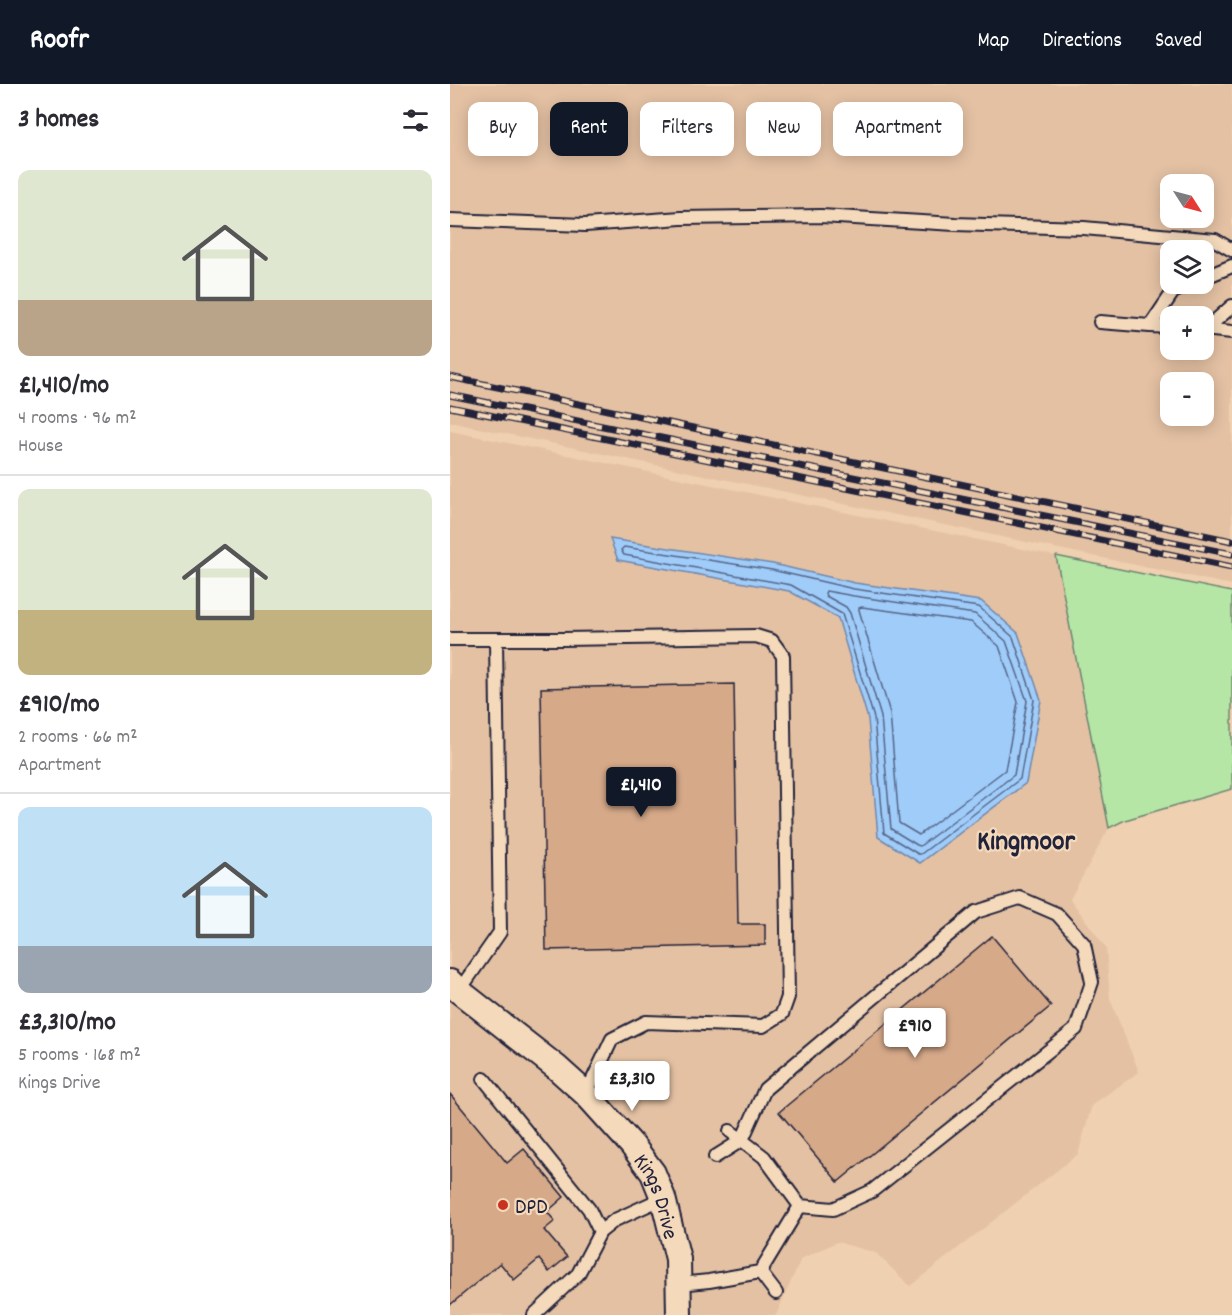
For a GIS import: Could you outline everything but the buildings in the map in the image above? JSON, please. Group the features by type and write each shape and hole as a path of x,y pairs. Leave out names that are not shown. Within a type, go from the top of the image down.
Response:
{"street":[{"name":"Kings Drive","path":"454,986 556,1067 586,1094 633,1145 653,1173 663,1198 678,1259 679,1315"}],"lane":[{"path":"450,220 585,225 681,218 821,216 955,224 1084,228 1215,240 1232,250"},
{"path":"1214,273 1232,266"},
{"path":"1150,326 1172,294"},
{"path":"1214,321 1232,306"},
{"path":"1100,322 1160,326"},
{"path":"1214,330 1232,332"},
{"path":"450,639 756,636 772,641 783,656 788,997 782,1014 763,1026 646,1022 612,1039 586,1094"},
{"path":"454,986 500,932 495,639"},
{"path":"715,1157 742,1140 765,1089 976,912 1020,898 1057,914 1084,944 1092,982 1076,1029 872,1191 832,1209 800,1206 764,1157 742,1140 730,1131"},
{"path":"484,1079 589,1209 600,1232"},
{"path":"534,1315 578,1274 600,1232 615,1220 663,1198"},
{"path":"679,1284 760,1272 800,1206"},
{"path":"760,1272 776,1293"}],"shaded area":[{"path":"450,84 1232,84 1232,585 450,422"},
{"path":"450,431 1056,556 1109,828 1070,899 1106,948 1110,999 1139,1072 1092,1105 1078,1154 910,1286 876,1253 837,1242 801,1259 776,1315 450,1315"}],"green space":[{"path":"1056,556 1232,592 1232,789 1125,820 1109,828"}],"water":[{"path":"610,539 773,564 855,583 981,601 1018,633 1041,700 1026,783 920,863 878,837 868,719 838,618 789,591 618,560"}],"railway":[{"path":"450,377 1232,541"},
{"path":"450,395 1232,554"},
{"path":"450,407 1232,567"}],"place":[{"name":"DPD","path":"503,1205"}],"district":[{"name":"Kingmoor","path":"1026,839"}]}
